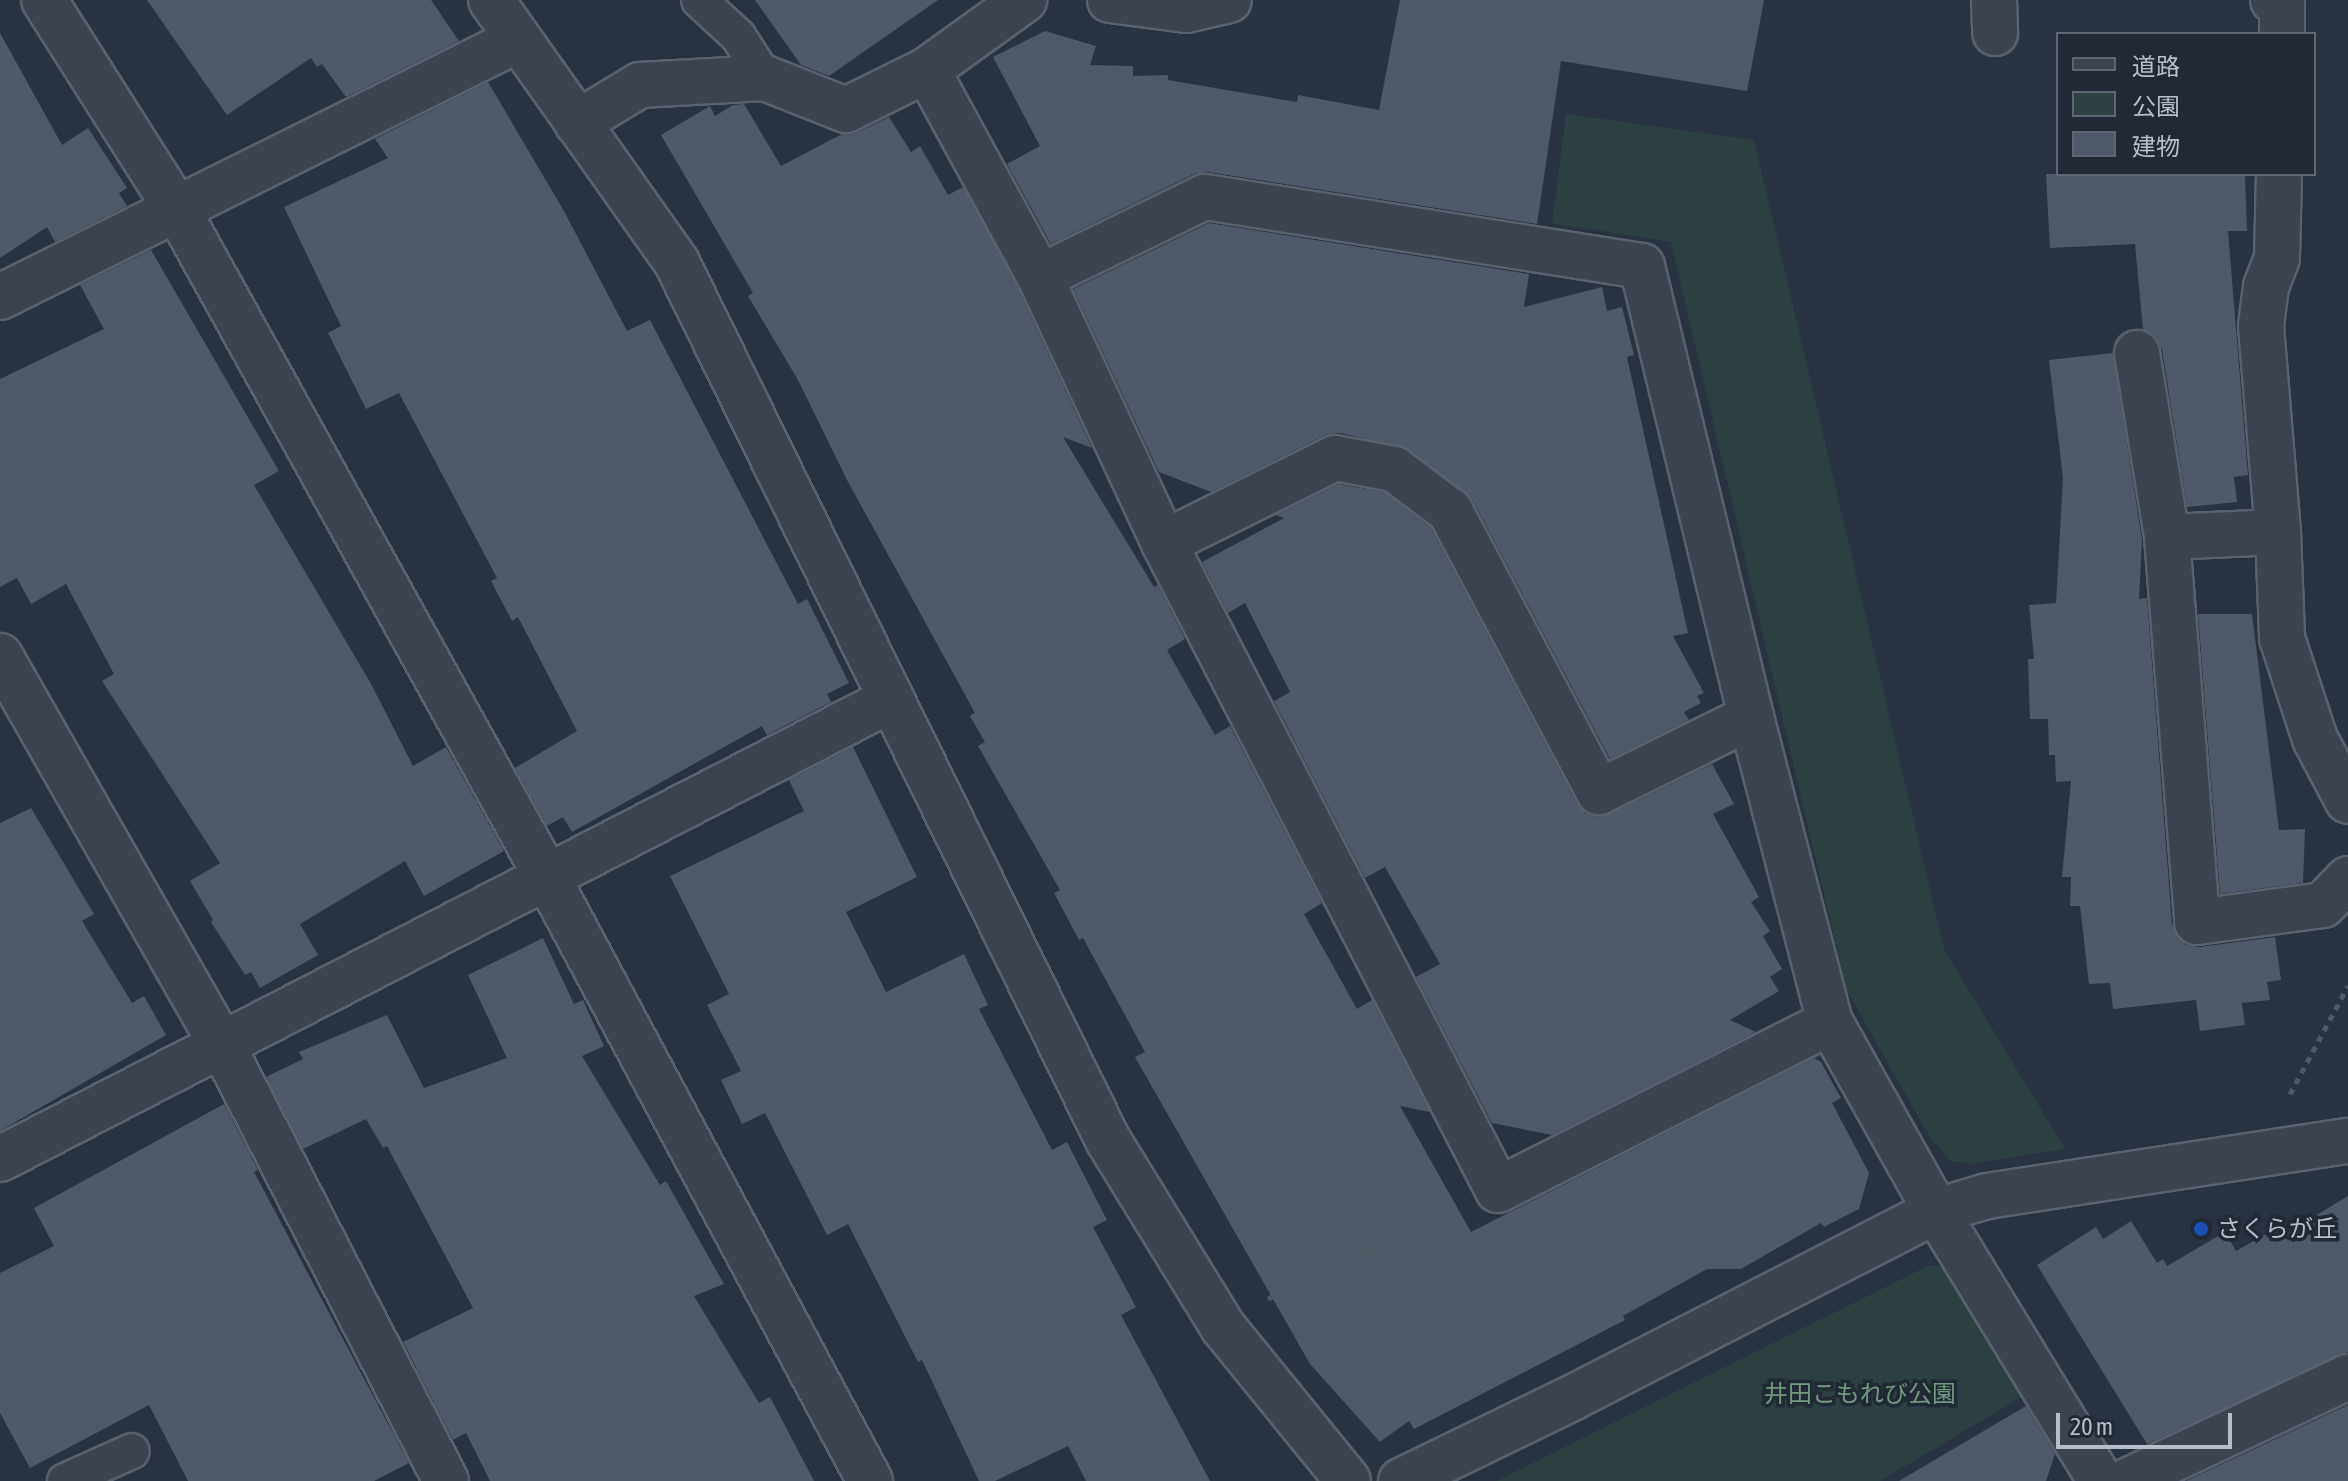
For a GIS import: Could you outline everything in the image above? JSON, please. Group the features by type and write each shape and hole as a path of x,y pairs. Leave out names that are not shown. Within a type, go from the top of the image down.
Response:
{"street":[{"path":"44,0 178,211 547,877 870,1481"},
{"path":"491,0 677,263 1108,1140 1223,1327 1348,1481"},
{"path":"577,123 640,85 765,78 846,110 927,70 1024,0"},
{"path":"1110,0 1186,10 1229,0"},
{"path":"2273,0 2282,6 2282,32"},
{"path":"0,297 517,40"},
{"path":"927,70 1040,277 1164,543 1498,1190 1830,1022"},
{"path":"2279,176 2277,258 2266,286 2261,326 2278,532 2282,638 2315,739 2348,801"},
{"path":"1040,277 1205,197 1642,266 1751,717 1830,1022 1936,1211 2101,1481"},
{"path":"2137,353 2167,537 2197,922 2323,905 2348,879"},
{"path":"1164,543 1335,458 1394,469 1450,511 1599,792 1751,717"},
{"path":"2167,537 2278,532"},
{"path":"0,656 222,1045 446,1481"},
{"path":"0,1159 890,700"},
{"path":"1401,1481 1572,1398 1936,1211 1987,1196 2348,1141"},
{"path":"2127,1481 2348,1377"}],"lane":[{"path":"699,0 738,36 765,78"},
{"path":"65,1481 132,1451"}],"path":[{"path":"2271,1155 2269,1127 2305,1072 2348,986"},
{"path":"1223,1327 1338,1255 1368,1251 1498,1190"}],"green space":[{"path":"1566,114 1754,140 1944,949 2065,1149 1969,1164 1951,1161 1931,1139 1846,989 1671,242 1552,223"},
{"name":"井田こもれび公園","path":"1930,1265 1954,1271 2027,1394 1880,1481 1497,1481"}],"building":[{"path":"147,0 431,0 459,41 346,97 322,64 317,67 311,58 227,115"},
{"path":"755,0 938,0 829,76 801,65"},
{"path":"1400,0 1764,0 1747,91 1561,61 1537,224 1208,172 1194,174 1051,244 1007,164 1040,146 993,57 1045,31 1096,46 1090,65 1133,66 1133,76 1168,75 1168,80 1297,102 1298,95 1379,110"},
{"path":"0,33 62,145 88,128 127,188 119,193 127,206 55,242 47,227 0,258"},
{"path":"488,82 564,211 627,331 650,320 798,604 807,599 849,683 827,694 831,702 767,735 762,726 572,832 563,817 547,826 515,768 577,731 518,617 512,621 491,581 497,578 399,393 366,409 328,333 341,326 284,207 388,158 375,139"},
{"path":"744,104 781,166 842,134 856,133 889,117 911,152 920,146 948,195 963,187 1018,288 1092,448 1063,437 1154,587 1158,585 1185,639 1167,650 1215,735 1230,726 1322,903 1304,914 1357,1009 1372,1000 1430,1112 1400,1106 1471,1232 1814,1058 1821,1062 1841,1098 1832,1103 1869,1173 1859,1209 1824,1227 1821,1223 1741,1269 1707,1269 1623,1316 1625,1320 1414,1429 1409,1421 1380,1442 1310,1364 1135,1057 1145,1052 1083,938 1079,940 1054,893 1060,890 978,746 985,742 970,716 975,713 847,480 798,380 748,296 753,293 661,135 710,106 715,116 733,105"},
{"path":"2046,174 2245,176 2247,231 2228,231 2248,475 2234,477 2237,502 2187,507 2162,349 2156,337 2143,329 2135,244 2050,248"},
{"path":"1209,223 1529,274 1524,307 1602,287 1607,311 1622,307 1634,355 1627,357 1688,633 1673,636 1704,693 1697,696 1701,703 1684,712 1689,720 1610,759 1472,499 1408,449 1340,433 1325,435 1211,492 1159,472 1073,289"},
{"path":"151,250 279,471 254,485 370,682 413,766 446,747 504,851 424,896 405,861 300,924 318,955 260,988 251,972 245,975 211,922 213,920 190,881 220,863 102,681 114,674 66,584 31,604 17,578 0,587 0,379 104,329 80,285"},
{"path":"2113,353 2142,540 2139,599 2147,598 2172,924 2177,937 2186,945 2200,947 2275,937 2281,980 2267,982 2270,1000 2242,1003 2245,1025 2200,1031 2196,1000 2113,1009 2110,983 2089,984 2080,906 2070,906 2071,877 2062,877 2071,781 2056,782 2055,755 2049,755 2048,719 2030,719 2028,659 2034,659 2029,605 2056,603 2063,478 2049,360"},
{"path":"1339,484 1384,492 1431,528 1577,804 1585,813 1597,817 1610,814 1712,764 1734,804 1713,814 1759,897 1751,902 1770,931 1763,936 1782,969 1770,977 1779,991 1730,1020 1756,1032 1552,1135 1492,1123 1416,977 1440,964 1385,867 1365,878 1274,701 1290,692 1245,603 1228,613 1202,562 1284,518 1276,515"},
{"path":"2198,614 2252,614 2279,830 2305,829 2303,883 2220,894"},
{"path":"853,747 917,877 846,912 886,992 964,954 988,1005 979,1009 1052,1150 1067,1142 1107,1220 1093,1227 1136,1307 1121,1315 1210,1481 1086,1481 1068,1446 995,1481 979,1481 922,1360 918,1362 848,1224 827,1235 765,1113 742,1124 721,1080 741,1071 707,1005 729,994 670,876 804,811 789,780"},
{"path":"31,808 94,914 82,921 132,1003 144,996 166,1035 0,1131 0,823"},
{"path":"543,938 574,1004 583,1000 604,1046 582,1056 660,1185 666,1181 724,1284 694,1296 759,1403 770,1397 814,1481 490,1481 466,1433 453,1440 403,1342 473,1308 387,1146 383,1148 366,1119 303,1149 266,1077 303,1059 299,1052 387,1015 424,1088 507,1058 468,975"},
{"path":"224,1104 258,1170 254,1172 409,1463 374,1481 188,1481 149,1405 30,1468 0,1413 0,1273 54,1246 34,1208"},
{"path":"2348,1196 2348,1352 2147,1444 2037,1265 2096,1227 2103,1239 2131,1221 2157,1263 2163,1259 2167,1266 2225,1232 2236,1251 2275,1229 2280,1237"},
{"path":"2348,1405 2348,1481 2186,1481"},
{"path":"2026,1406 2055,1454 2046,1481 1899,1481"}],"place":[{"name":"さくらが丘","path":"2201,1229"}]}
